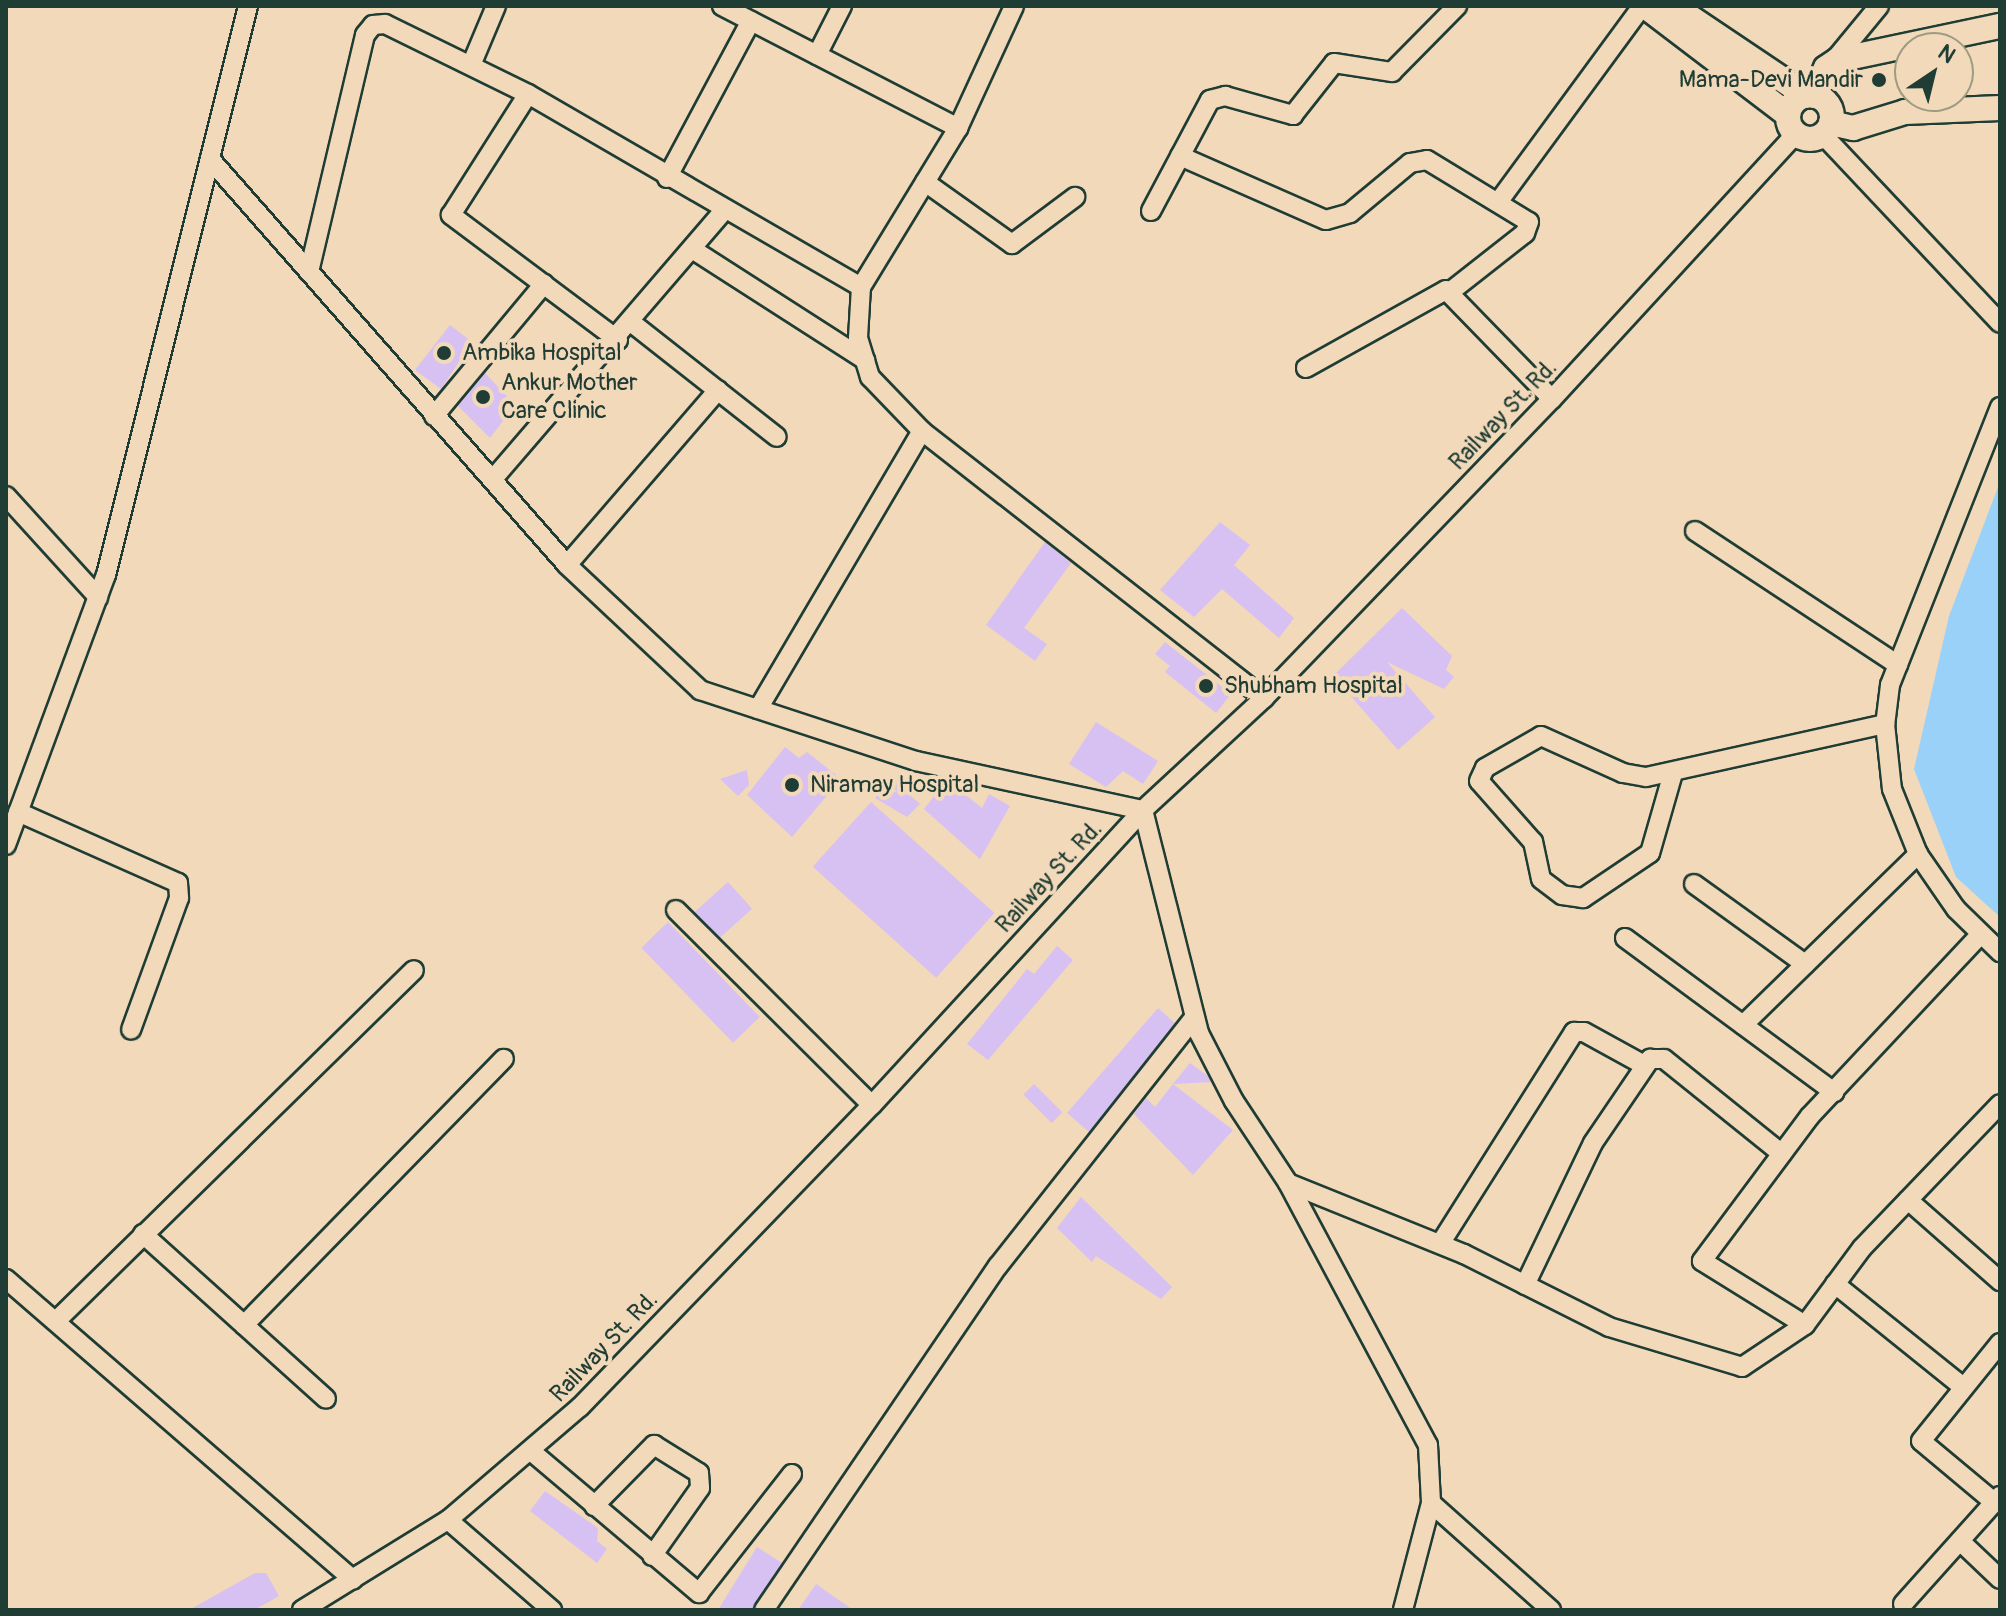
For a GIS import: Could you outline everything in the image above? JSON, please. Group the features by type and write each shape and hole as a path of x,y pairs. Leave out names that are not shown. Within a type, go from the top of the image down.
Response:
{"main road":[{"path":"1644,6 1792,125 1853,128 1905,112 2000,108"},
{"path":"1673,6 1781,77 1819,82 2000,26"},
{"path":"1792,125 1819,82"},
{"path":"1819,82 1826,103 1827,129"}],"street":[{"path":"6,845 98,597 248,6"},
{"path":"472,63 496,6"},
{"path":"722,6 958,128"},
{"path":"817,55 842,6"},
{"path":"1014,6 958,128 861,287 858,338 870,377 922,431 1264,698"},
{"path":"1151,211 1217,96 1293,115 1334,63 1392,72 1457,6"},
{"path":"1499,201 1644,6"},
{"path":"1819,82 1879,6"},
{"path":"667,178 751,21"},
{"path":"309,272 368,30 385,24 472,63 861,287"},
{"path":"528,94 451,215 618,340"},
{"name":"Railway St. Rd.","path":"302,1610 448,1520 532,1452 872,1105 1143,810 1264,698 1552,399 1792,125"},
{"path":"1827,129 2000,323"},
{"path":"1180,156 1314,219 1350,213 1419,159 1499,201 1529,227 1451,291"},
{"path":"210,159 567,565 700,690 916,761 1143,810 1194,1018 1234,1101 1288,1183 1428,1445 1431,1503 1403,1610"},
{"path":"925,182 1012,244 1075,197"},
{"path":"493,479 618,340 724,210"},
{"path":"692,249 865,360"},
{"path":"434,416 544,284"},
{"path":"1306,368 1443,290 1451,291 1552,399"},
{"path":"632,323 777,437"},
{"path":"567,565 718,390"},
{"path":"2000,407 1898,665 1885,724 1892,789 1918,854 1980,935 2000,952"},
{"path":"758,709 922,431"},
{"path":"6,496 98,597"},
{"path":"1695,531 1898,665"},
{"path":"1673,773 1650,853 1583,898 1562,895 1541,879 1533,842 1479,781 1485,768 1541,736 1623,773 1673,773 1885,724"},
{"path":"18,812 162,872 180,888 131,1030"},
{"path":"1743,1025 1918,854"},
{"path":"1694,884 1805,964"},
{"path":"676,910 872,1105"},
{"path":"1805,1325 1702,1261 1782,1154 1834,1092 1980,935"},
{"path":"1625,938 1834,1092"},
{"path":"56,1321 414,970"},
{"path":"764,1610 998,1266 1194,1018"},
{"path":"1440,1244 1574,1032 1644,1065"},
{"path":"244,1325 504,1059"},
{"path":"1525,1285 1593,1143 1644,1065 1664,1059 1782,1154"},
{"path":"1288,1183 1440,1244 1609,1327 1742,1367 1805,1325 1835,1284 1908,1200 1993,1125 2000,1104"},
{"path":"1908,1200 2000,1281"},
{"path":"143,1234 326,1399"},
{"path":"6,1279 353,1580"},
{"path":"1835,1284 1962,1386"},
{"path":"1903,1604 1997,1499 1921,1441 1962,1386 2000,1343"},
{"path":"594,1506 654,1445 699,1473 700,1488 652,1556"},
{"path":"532,1452 692,1590 705,1591 792,1474"},
{"path":"1431,1503 1551,1610"},
{"path":"448,1520 552,1610"},
{"path":"1960,1541 2000,1579"}],"water":[{"path":"2000,482 2000,917 1956,877 1914,769 1949,616"}],"building":[{"path":"450,325 472,342 441,389 415,370"},
{"path":"485,373 515,405 490,438 458,406"},
{"path":"1220,522 1250,545 1234,565 1294,618 1279,638 1222,589 1194,617 1160,590"},
{"path":"1045,542 1071,563 1024,628 1047,644 1035,661 986,625"},
{"path":"1402,608 1452,656 1446,670 1454,677 1444,689 1387,662 1435,717 1398,750 1333,676"},
{"path":"1165,642 1231,694 1216,713 1165,672 1170,666 1155,654"},
{"path":"1096,722 1158,761 1143,784 1123,771 1106,787 1069,764"},
{"path":"785,747 799,758 807,752 841,779 792,837 747,795"},
{"path":"747,770 749,785 738,796 720,779"},
{"path":"892,779 920,804 907,817 875,798"},
{"path":"947,780 982,808 989,794 1010,806 980,859 924,809"},
{"path":"871,802 994,913 936,978 813,867"},
{"path":"728,882 752,909 719,939 695,912"},
{"path":"668,922 760,1017 733,1043 641,948"},
{"path":"1057,946 1073,960 988,1060 967,1044 1027,969 1034,974"},
{"path":"1158,1008 1175,1023 1089,1132 1067,1113"},
{"path":"1190,1063 1208,1076 1211,1082 1173,1084"},
{"path":"1034,1084 1062,1112 1052,1123 1023,1095"},
{"path":"1173,1084 1233,1130 1193,1175 1134,1114 1146,1098 1155,1107"},
{"path":"1081,1197 1172,1287 1161,1299 1096,1256 1092,1262 1057,1228"},
{"path":"545,1491 598,1528 597,1541 607,1549 597,1563 530,1511"},
{"path":"757,1547 782,1563 752,1610 718,1610"},
{"path":"255,1573 266,1573 279,1596 254,1610 189,1610"},
{"path":"816,1584 853,1610 798,1610"}],"place":[{"name":"Mama-Devi Mandir","path":"1879,80"},
{"name":"Ambika Hospital","path":"444,353"},
{"name":"Ankur Mother Care Clinic","path":"483,397"},
{"name":"Shubham Hospital","path":"1206,686"},
{"name":"Niramay Hospital","path":"792,785"}]}
